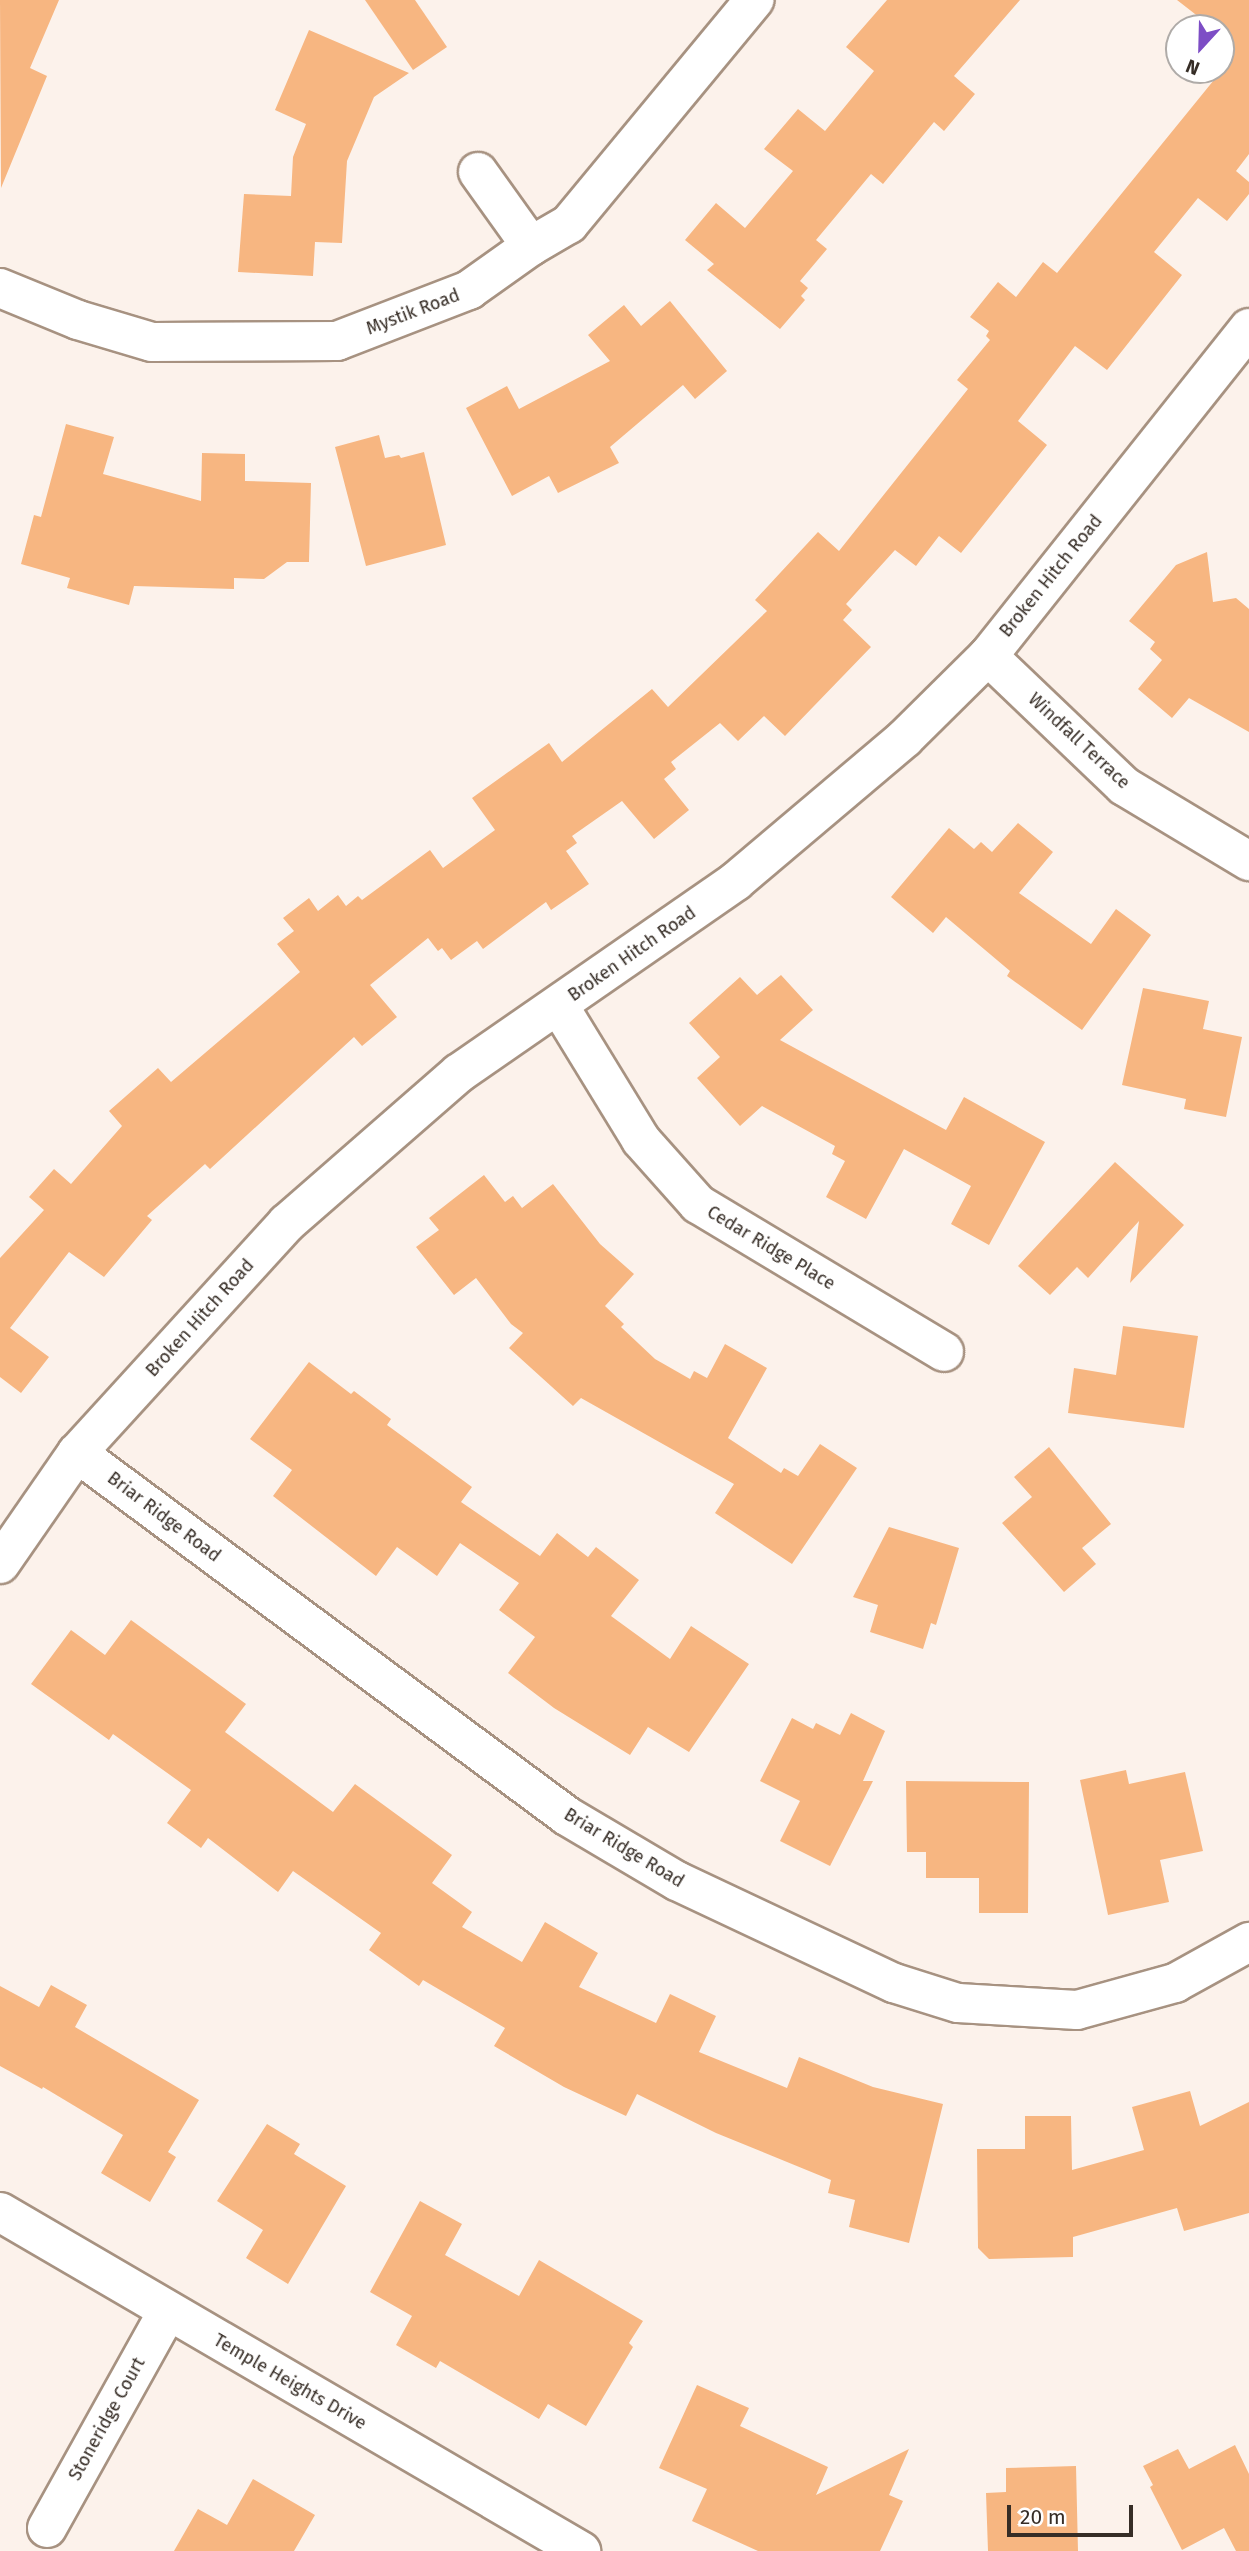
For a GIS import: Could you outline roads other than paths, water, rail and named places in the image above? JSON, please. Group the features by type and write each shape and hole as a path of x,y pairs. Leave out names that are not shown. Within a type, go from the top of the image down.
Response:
{"street":[{"name":"Mystik Road","path":"0,288 78,320 152,342 337,341 469,290 531,246 569,224 754,0"},
{"path":"478,173 531,246"},
{"name":"Broken Hitch Road","path":"0,1564 77,1453 287,1223 459,1073 736,881 905,738 988,656 1249,328"},
{"name":"Windfall Terrace","path":"988,656 1124,786 1249,861"},
{"name":"Cedar Ridge Place","path":"559,1006 641,1140 698,1204 944,1352"},
{"name":"Briar Ridge Road","path":"77,1453 567,1816 677,1881 894,1983 958,2003 1077,2010 1175,1983 1249,1942"},
{"name":"Temple Heights Drive","path":"0,2212 581,2551"},
{"name":"Stoneridge Court","path":"47,2528 168,2311"}]}
